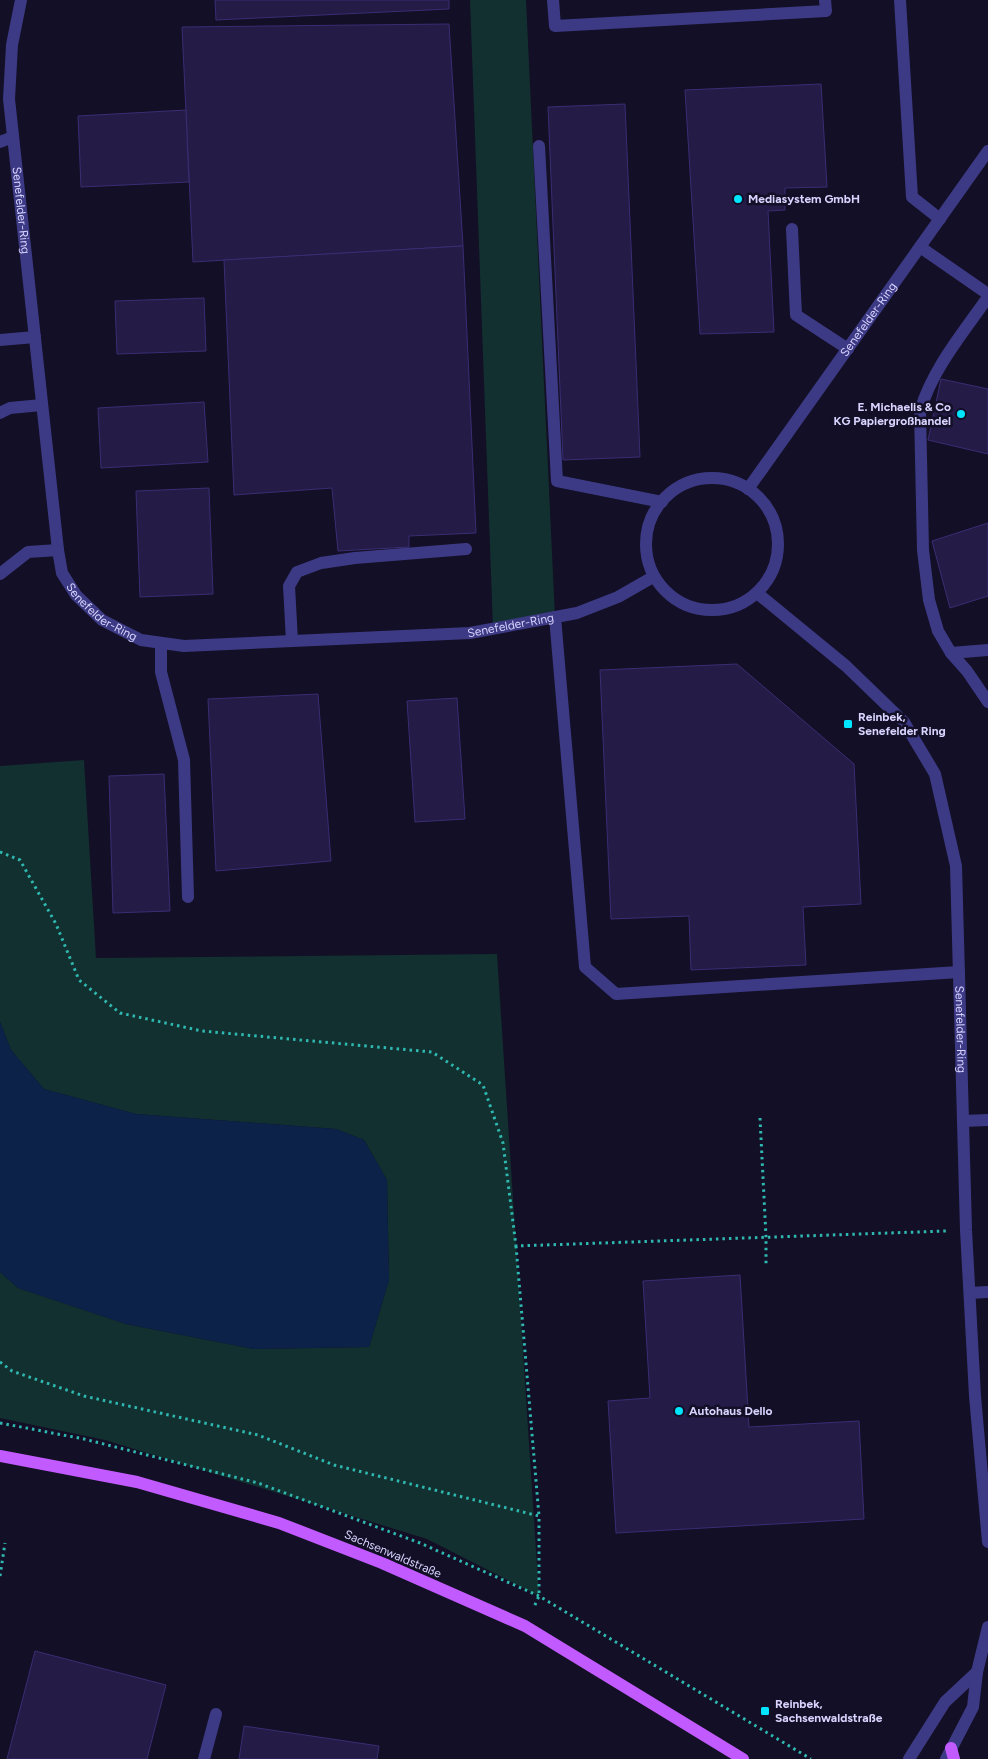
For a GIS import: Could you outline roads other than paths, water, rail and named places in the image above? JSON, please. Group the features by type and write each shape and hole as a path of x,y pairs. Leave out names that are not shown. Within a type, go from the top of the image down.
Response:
{"main road":[{"name":"Sachsenwaldstraße","path":"0,1456 137,1482 279,1523 382,1563 525,1626 743,1759"}],"street":[{"name":"Senefelder-Ring","path":"21,0 11,54 9,99 58,550 62,573 76,595 102,620 141,640 184,646 470,633 577,613 618,597 653,577"},
{"path":"553,0 555,26 826,11 825,0"},
{"path":"900,0 912,197 940,220"},
{"path":"0,142 13,138"},
{"path":"539,146 557,481 662,502"},
{"name":"Senefelder-Ring","path":"748,489 988,151"},
{"path":"792,229 796,314 848,348"},
{"path":"920,246 988,296 940,366 926,390 920,411 922,540 929,600 938,631 950,653 967,671 988,702"},
{"path":"0,340 35,337"},
{"path":"0,413 10,408 42,405"},
{"path":"706,478 728,480 748,489 763,502 773,519 778,539 777,558 770,577 757,593 741,604 722,610 702,610 682,604 666,593 653,577 646,556 646,534 653,513 666,496 685,484 706,478"},
{"path":"292,641 290,586 297,572 321,563 355,558 466,549"},
{"path":"0,574 28,552 58,550"},
{"name":"Senefelder-Ring","path":"757,593 846,666 904,722 935,774 956,866 966,1230 975,1396 988,1542"},
{"path":"555,617 585,967 616,994 959,972"},
{"path":"161,644 161,672 184,760 188,897"},
{"path":"950,653 988,650"},
{"path":"963,1121 988,1120"},
{"path":"970,1293 988,1292"},
{"path":"950,1755 973,1707 977,1672 988,1628"},
{"path":"909,1759 946,1702 977,1672"},
{"path":"204,1759 216,1714"}],"water":[{"path":"0,1022 11,1050 44,1089 136,1114 336,1129 364,1140 387,1180 389,1280 369,1347 254,1349 126,1324 18,1288 0,1272"}],"place":[{"name":"Mediasystem GmbH","path":"738,199"},
{"name":"E. Michaelis & Co KG Papiergroßhandel","path":"961,414"},
{"name":"Reinbek, Senefelder Ring","path":"848,724"},
{"name":"Autohaus Dello","path":"679,1411"},
{"name":"Reinbek, Sachsenwaldstraße","path":"765,1711"}]}
